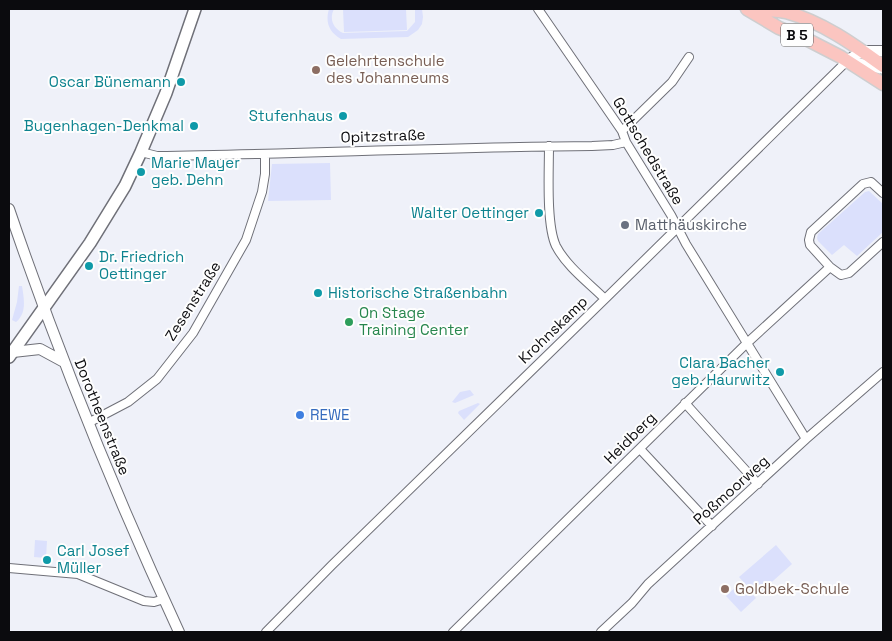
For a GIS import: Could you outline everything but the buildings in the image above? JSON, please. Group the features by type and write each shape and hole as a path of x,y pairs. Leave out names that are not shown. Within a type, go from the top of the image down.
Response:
{"main road":[{"path":"11,354 106,219 124,186 166,93 195,9"},
{"name":"B 5","path":"748,9 784,12 803,18 830,30 883,67"},
{"name":"B 5","path":"748,9 779,28 815,43 847,60 883,84"}],"street":[{"name":"Gottschedstraße","path":"538,9 622,130 626,142 686,244 806,439"},
{"path":"862,51 883,51"},
{"name":"Krohnskamp","path":"266,632 847,60 862,51"},
{"path":"622,130 672,82 688,57"},
{"path":"847,60 883,67"},
{"name":"Opitzstraße","path":"141,152 157,156 265,154 408,148 613,145 626,142"},
{"path":"549,146 550,222 553,239 562,256 605,300"},
{"name":"Zesenstraße","path":"88,423 128,402 156,379 192,333 246,240 262,192 265,174 265,154"},
{"path":"883,193 872,182 863,184 811,232 809,240 810,245 837,274 845,275 883,242"},
{"name":"Dorotheenstraße","path":"9,209 88,423 179,632"},
{"name":"Heidberg","path":"452,632 746,344 830,267"},
{"path":"11,354 40,349 64,362"},
{"name":"Poßmoorweg","path":"601,632 632,603 648,584 806,439 883,372"},
{"path":"685,403 758,484"},
{"path":"640,449 712,526"},
{"path":"9,568 78,574 144,601 154,602 164,599"}],"shaded area":[{"path":"329,9 334,9 333,23 343,33 407,31 415,22 415,9 422,9 423,17 422,24 418,30 408,37 341,39 329,26"},
{"path":"343,9 406,9 407,30 344,32"},
{"path":"330,163 331,200 268,201 272,164"},
{"path":"869,191 883,204 883,232 857,256 844,245 832,255 818,241 818,234 865,192"},
{"path":"19,286 22,286 24,306 22,314 16,322 12,320"},
{"path":"470,390 474,395 455,403 452,402 460,392"},
{"path":"478,403 480,404 464,420 458,413 459,411"},
{"path":"35,540 47,541 46,558 34,557"},
{"path":"776,545 792,564 756,596 739,577"},
{"path":"741,582 756,598 741,612 726,596"}],"place":[{"name":"Gelehrtenschule des Johanneums","path":"316,70"},
{"name":"Oscar Bünemann","path":"181,82"},
{"name":"Stufenhaus","path":"343,116"},
{"name":"Bugenhagen-Denkmal","path":"194,126"},
{"name":"Marie Mayer geb. Dehn","path":"141,172"},
{"name":"Walter Oettinger","path":"539,213"},
{"name":"Matthäuskirche","path":"625,225"},
{"name":"Dr. Friedrich Oettinger","path":"89,266"},
{"name":"Historische Straßenbahn","path":"318,293"},
{"name":"On Stage Training Center","path":"349,322"},
{"name":"Clara Bacher geb. Haurwitz","path":"780,372"},
{"name":"REWE","path":"300,415"},
{"name":"Carl Josef Müller","path":"47,560"},
{"name":"Goldbek-Schule","path":"725,589"}]}
